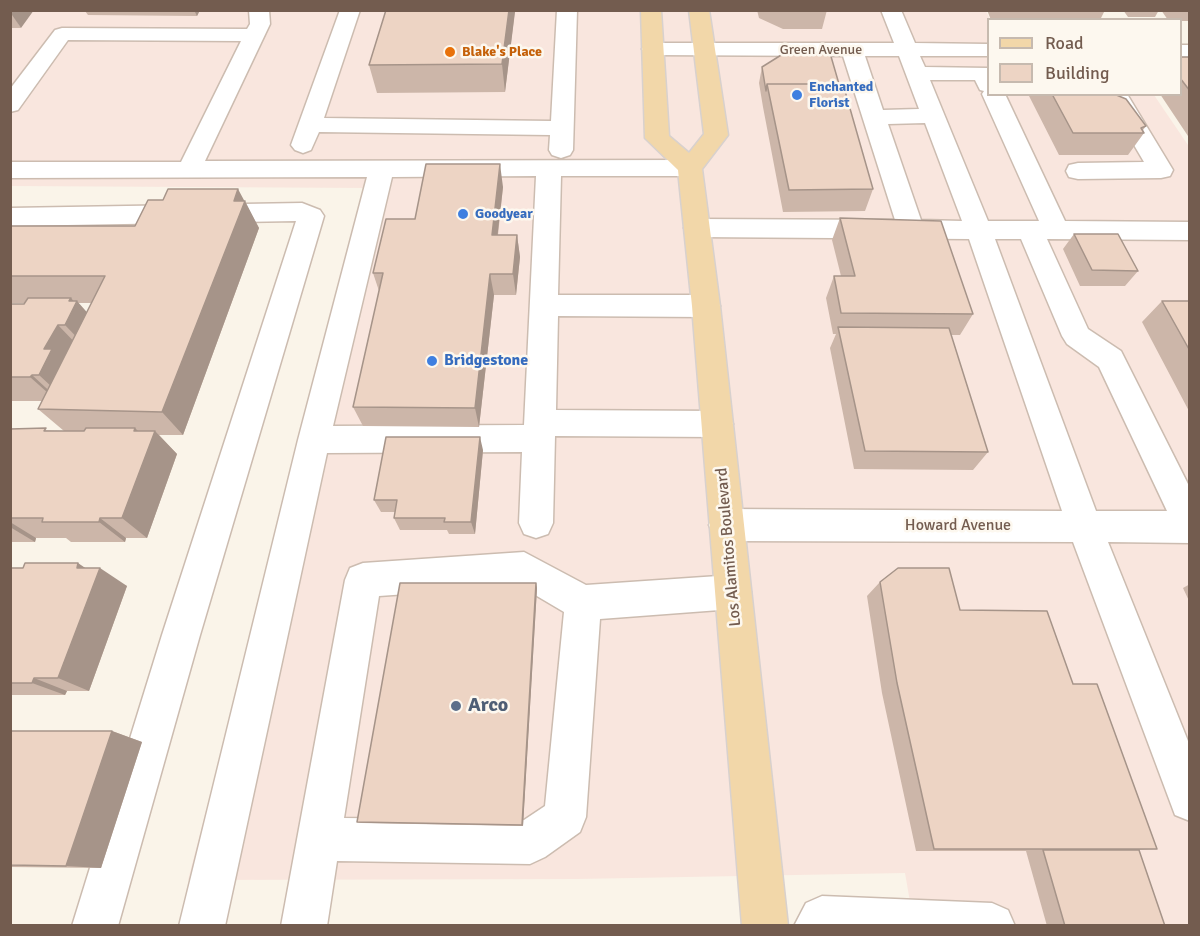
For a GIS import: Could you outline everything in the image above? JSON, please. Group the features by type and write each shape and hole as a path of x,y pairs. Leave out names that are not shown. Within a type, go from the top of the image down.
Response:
{"main road":[{"path":"651,10 657,138 690,168 716,135 699,10"},
{"name":"Los Alamitos Boulevard","path":"690,168 706,306 765,926"}],"street":[{"path":"189,170 260,24 259,10"},
{"path":"294,170 350,10"},
{"path":"536,523 544,305 555,169 562,128 567,10"},
{"path":"891,10 979,230 1085,527 1190,800"},
{"path":"10,105 62,34 254,35"},
{"name":"Green Avenue","path":"653,49 852,50 911,62 987,50"},
{"path":"852,50 911,230"},
{"path":"911,62 984,74 987,82"},
{"path":"994,96 1043,230 1077,336 1110,359 1190,526"},
{"path":"1078,171 1161,170 1116,96"},
{"path":"874,117 933,116"},
{"path":"310,125 562,128"},
{"path":"10,170 690,168"},
{"path":"202,926 314,440 381,169"},
{"path":"10,217 278,212 302,212 311,216 95,926"},
{"path":"697,228 1190,231"},
{"path":"544,305 706,306"},
{"path":"314,440 717,424"},
{"name":"Howard Avenue","path":"726,525 1190,526"},
{"path":"303,926 363,580 524,569 584,603 733,592"},
{"path":"319,839 531,842 565,818 584,603"},
{"path":"817,926 822,919 992,926"}],"shaded area":[{"path":"11,11 986,11 990,18 987,18 987,96 1155,96 1190,148 1189,925 914,925 905,873 577,879 188,880 368,188 11,186"}],"building":[{"name":"Blake's Place","path":"386,10 509,10 502,64 369,65"},
{"path":"786,52 830,53 839,84 767,84 766,91 762,67"},
{"path":"1182,57 1190,57 1190,91 1182,81"},
{"path":"767,84 843,84 873,189 789,190"},
{"path":"1053,96 1119,96 1126,99 1146,126 1141,128 1144,133 1073,133"},
{"path":"426,164 500,164 492,235 517,235 513,274 490,274 475,408 353,407 383,273 373,273 386,219 415,219"},
{"path":"168,189 238,189 234,201 245,201 162,412 38,409 105,276 10,276 10,226 135,226 148,200 163,200"},
{"path":"840,218 941,221 973,314 841,313 834,276 855,276"},
{"path":"1074,234 1118,234 1138,271 1092,270"},
{"path":"28,298 71,298 69,301 77,301 65,325 58,325 44,349 52,349 39,375 10,377 10,304 24,304"},
{"path":"1162,301 1190,301 1190,351"},
{"path":"838,327 949,328 988,452 865,451"},
{"path":"46,428 44,431 135,428 134,431 155,431 122,518 100,518 99,522 42,522 43,518 10,518 10,429"},
{"path":"386,437 480,437 471,522 444,522 445,518 394,518 397,500 374,500"},
{"path":"25,563 78,563 77,568 100,568 58,678 34,678 32,683 10,683 10,568 23,568"},
{"path":"898,568 949,568 960,610 1047,611 1073,684 1097,684 1157,849 934,849 897,683 880,582"},
{"name":"Arco","path":"400,583 536,583 522,825 357,822"},
{"path":"10,731 112,731 66,866 10,865"},
{"path":"1043,850 1139,850 1165,926 1065,926"}],"place":[{"name":"Blake's Place","path":"450,52"},
{"name":"Enchanted Florist","path":"797,95"},
{"name":"Goodyear","path":"463,214"},
{"name":"Bridgestone","path":"432,361"},
{"name":"Arco","path":"456,706"}]}
